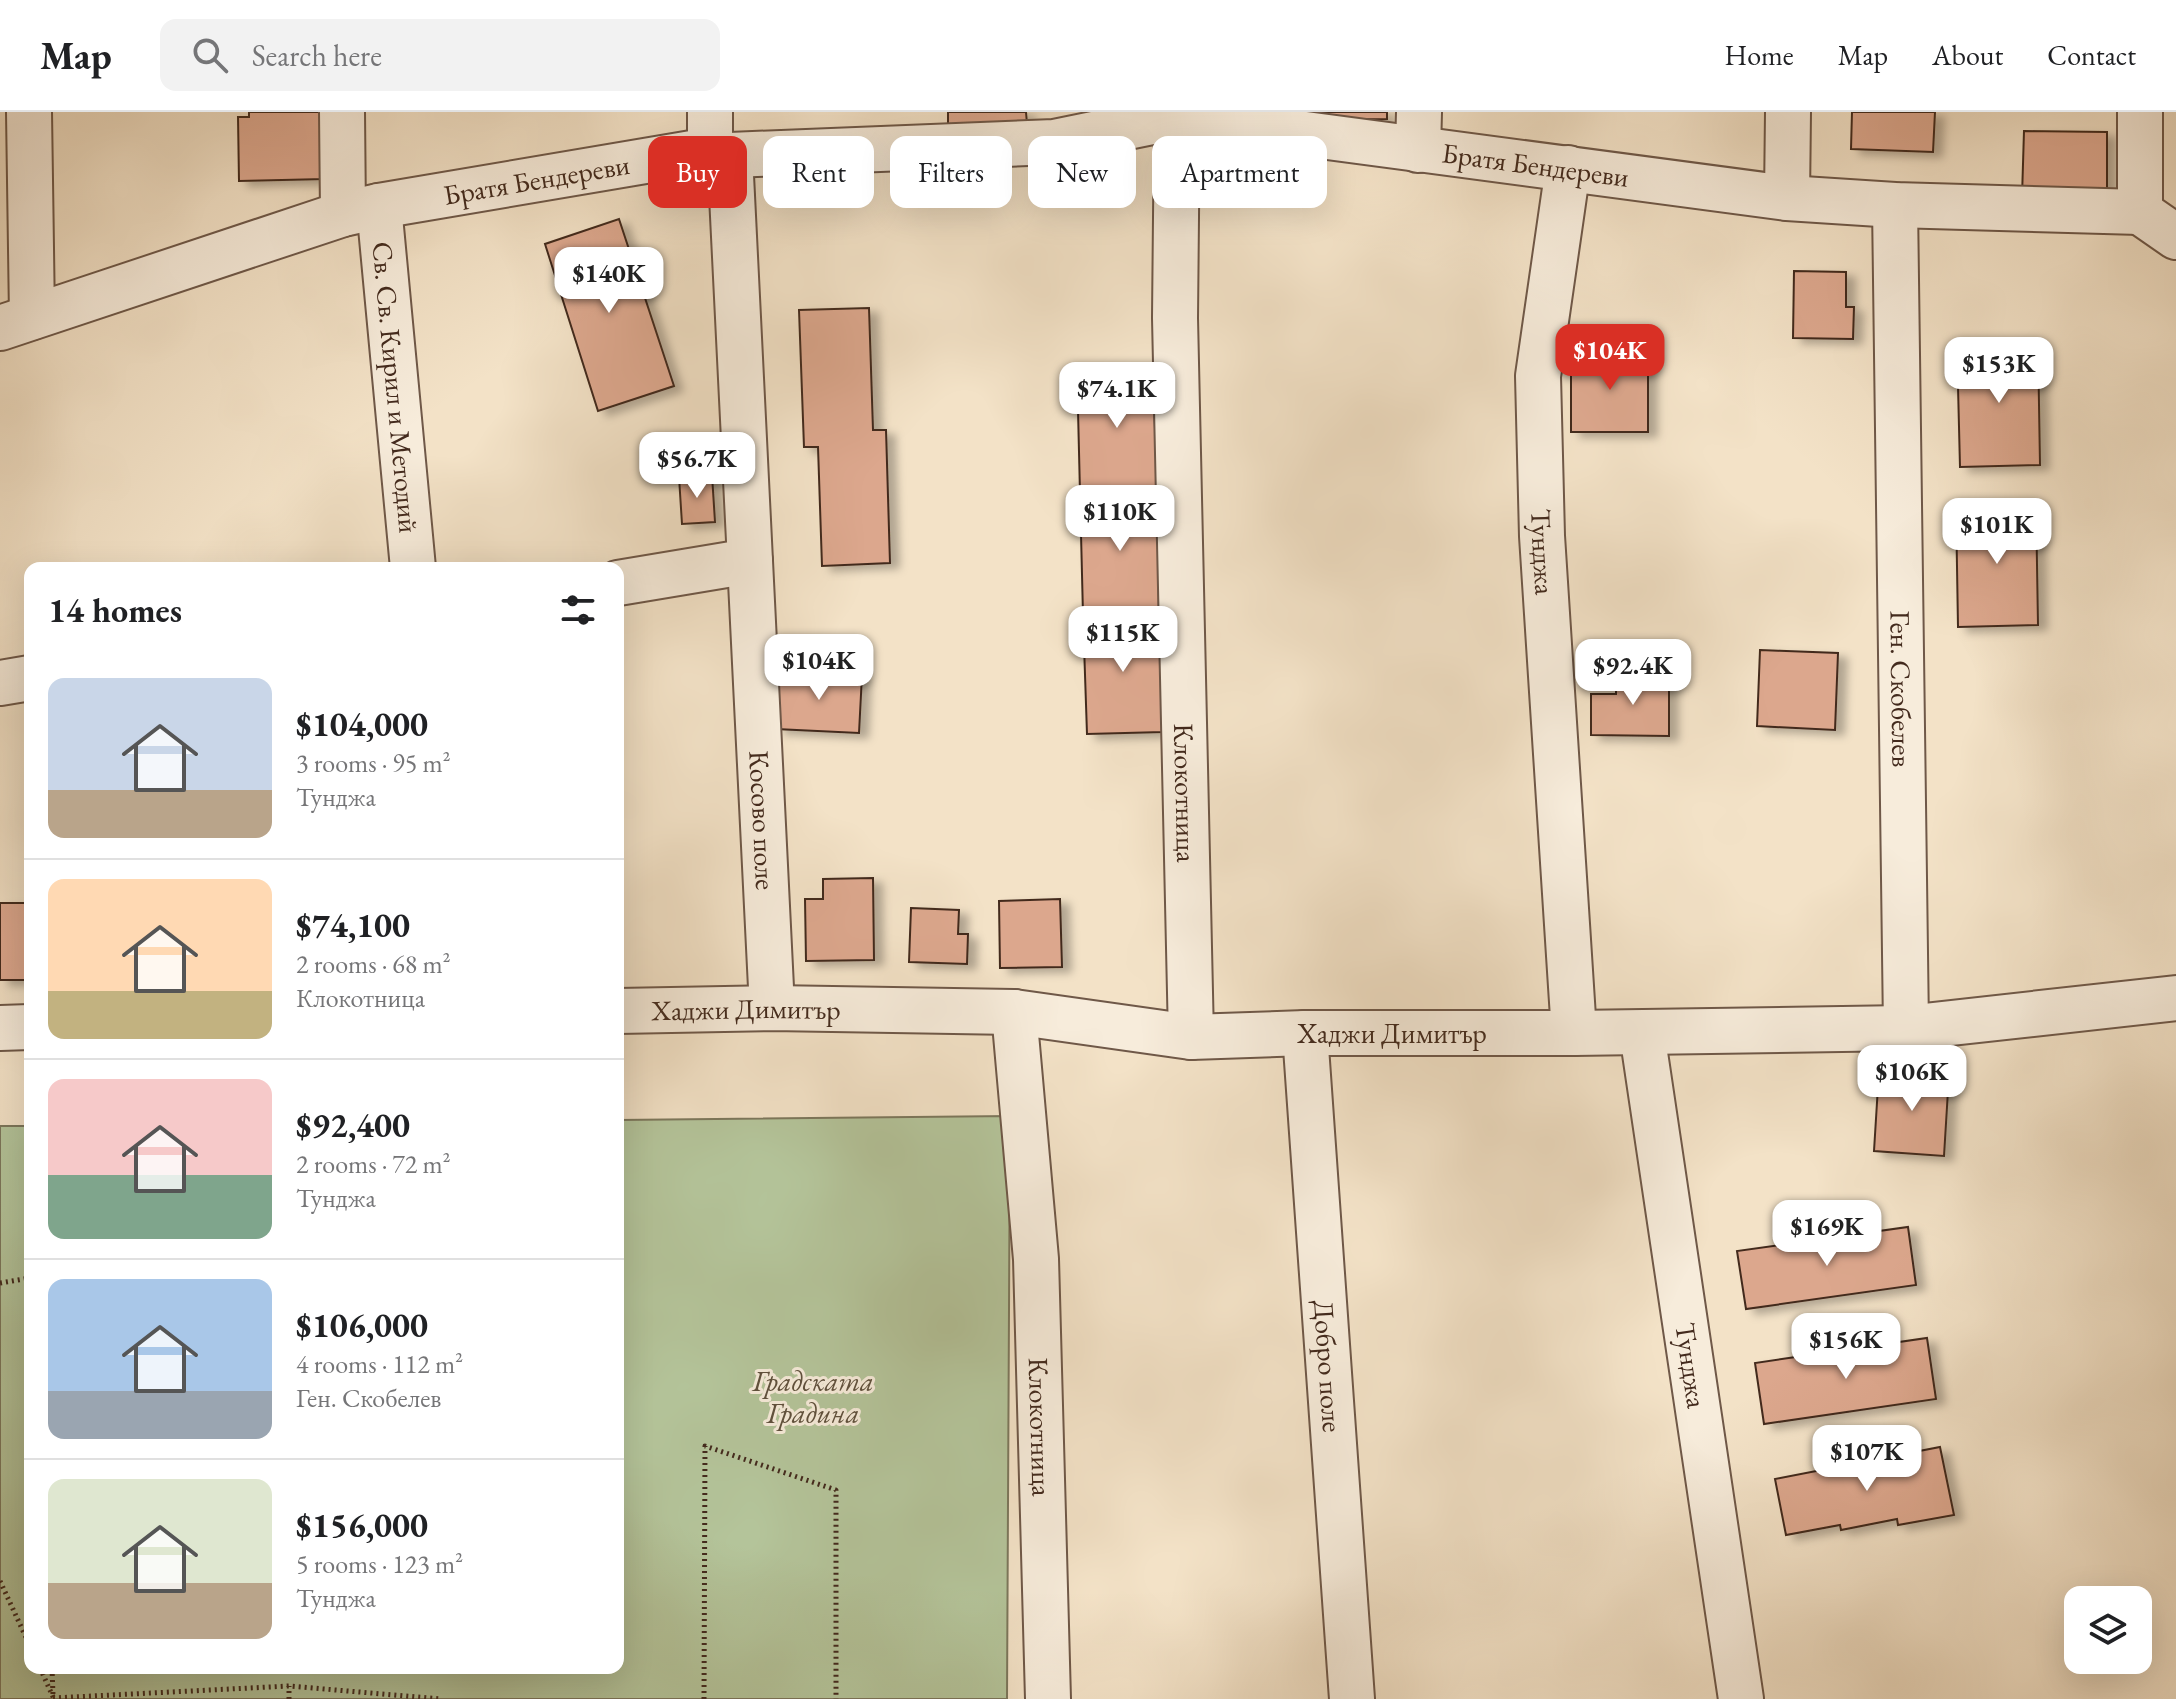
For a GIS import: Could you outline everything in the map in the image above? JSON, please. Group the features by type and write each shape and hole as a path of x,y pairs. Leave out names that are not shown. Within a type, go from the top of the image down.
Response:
{"street":[{"path":"16,323 29,112"},
{"name":"Св. Св. Кирил и Методий","path":"342,112 361,210 412,562"},
{"path":"1787,198 1788,112"},
{"path":"2140,112 2140,212 2176,237"},
{"name":"Братя Бендереви","path":"747,138 1054,127 1177,117 1419,131 1568,168 1787,198 1895,205 2140,212"},
{"name":"Клокотница","path":"1177,117 1175,318 1191,1037"},
{"name":"Братя Бендереви","path":"16,323 361,210 648,153"},
{"name":"Тунджа","path":"1568,168 1538,376 1542,536 1574,1033"},
{"name":"Ген. Скобелев","path":"1895,205 1906,1028"},
{"name":"Косово поле","path":"722,208 750,561 772,1008"},
{"path":"624,582 750,561"},
{"path":"0,683 24,679"},
{"name":"Хаджи Димитър","path":"624,1011 772,1008 1014,1012 1191,1037 1305,1033 1642,1033 1906,1028 2171,999"},
{"name":"Клокотница","path":"1014,1012 1036,1259 1048,1699"},
{"path":"0,1028 24,1027"},
{"name":"Добро поле","path":"1305,1033 1352,1699"},
{"name":"Тунджа","path":"1642,1033 1741,1699"}],"path":[{"path":"0,1283 24,1279"},
{"path":"704,1699 705,1446 836,1490 836,1699"},
{"path":"0,1581 24,1633"},
{"path":"43,1674 53,1699"},
{"path":"52,1674 53,1699"},
{"path":"53,1699 289,1686 441,1699"},
{"path":"289,1686 289,1699"}],"green space":[{"name":"Градската Градина","path":"1010,1116 1007,1699 0,1699 0,1126 24,1126 24,1674 624,1674 624,1120"}],"building":[{"path":"249,112 324,112 325,179 239,181 238,117 249,117"},
{"path":"948,112 1026,112 1027,124 948,125"},
{"path":"1316,112 1387,112 1387,119 1316,120"},
{"path":"1852,112 1935,112 1933,152 1851,149"},
{"path":"2024,131 2107,132 2107,198 2022,197"},
{"path":"619,219 674,386 598,411 545,244"},
{"path":"1794,271 1846,272 1846,307 1854,307 1853,339 1793,338"},
{"path":"869,308 873,430 886,430 890,563 822,566 818,447 804,447 799,310"},
{"path":"2038,344 2040,465 1960,467 1957,346"},
{"path":"1571,352 1648,352 1648,432 1571,432"},
{"path":"1153,366 1157,491 1080,493 1077,369"},
{"path":"712,475 715,522 682,524 679,477"},
{"path":"1157,491 1159,613 1083,615 1080,493"},
{"path":"2036,504 2038,625 1958,627 1956,506"},
{"path":"1159,613 1163,732 1087,734 1083,615"},
{"path":"1760,650 1838,653 1835,730 1757,726"},
{"path":"780,671 862,675 859,733 776,729"},
{"path":"1616,674 1669,674 1669,736 1591,735 1591,694 1616,694"},
{"path":"873,878 874,960 806,961 805,899 823,899 823,879"},
{"path":"1060,899 1062,967 1000,968 999,901"},
{"path":"0,903 24,903 24,980 0,980"},
{"path":"911,908 959,910 958,934 968,934 967,964 909,962"},
{"path":"1879,1070 1949,1074 1944,1156 1874,1151"},
{"path":"1908,1227 1916,1285 1746,1309 1737,1251"},
{"path":"1927,1338 1936,1399 1764,1424 1755,1363"},
{"path":"1940,1447 1954,1515 1898,1525 1897,1519 1841,1530 1840,1525 1786,1535 1775,1479"}]}
